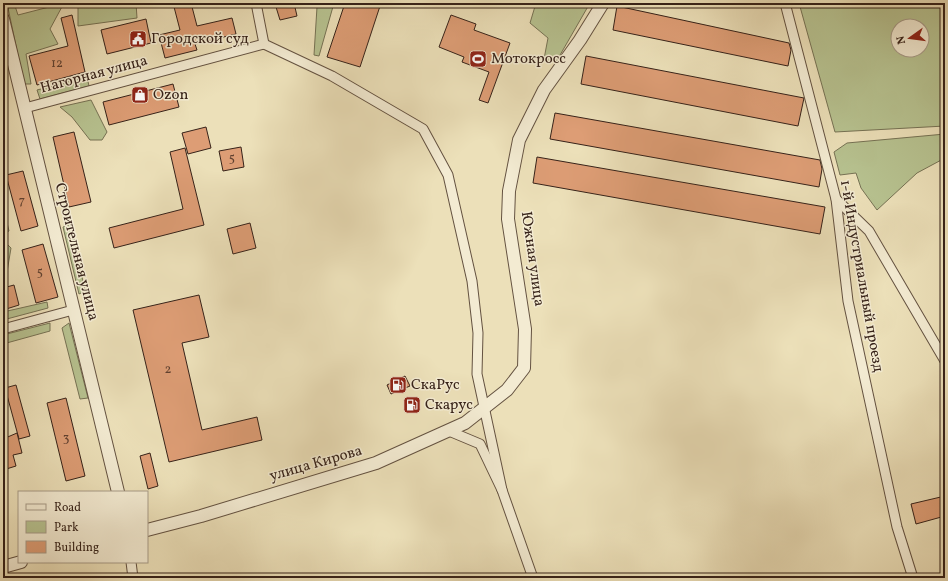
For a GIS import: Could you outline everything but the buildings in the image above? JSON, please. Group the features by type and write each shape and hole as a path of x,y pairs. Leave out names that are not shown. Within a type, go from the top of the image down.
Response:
{"street":[{"path":"256,3 264,44 332,76 422,129 448,175 468,266 478,333 476,374 502,490"},
{"name":"Южная улица","path":"484,407 507,390 524,368 525,329 508,219 509,190 520,140 544,90 580,40 603,3"},
{"name":"1-й Индустриальный проезд","path":"785,3 836,199 848,301 897,527 913,578"},
{"name":"Строительная улица","path":"3,20 118,491"},
{"name":"Нагорная улица","path":"24,108 264,44"},
{"path":"836,199 869,231 945,361"},
{"path":"3,329 73,310"},
{"name":"улица Кирова","path":"148,530 201,516 376,463 465,423 484,407"},
{"path":"449,431 480,444 502,490 533,578"},
{"path":"3,567 18,563"},
{"path":"131,563 133,578"}],"green space":[{"path":"7,3 14,3 18,15 53,6 54,3 64,3 50,29 58,44 26,54 31,84 24,84"},
{"path":"78,3 136,3 137,18 78,26"},
{"path":"314,3 334,3 319,56 314,55 317,7"},
{"path":"536,3 590,3 556,62 544,59 548,38 530,23"},
{"path":"799,3 945,3 945,126 835,132"},
{"path":"87,77 89,86 40,99 37,90"},
{"path":"91,100 107,132 102,140 90,140 72,117 60,107"},
{"path":"945,134 945,158 917,173 877,210 861,188 856,173 840,175 834,152 847,143"},
{"path":"3,206 9,231 3,234"},
{"path":"71,224 85,291 79,294 63,227"},
{"path":"3,240 11,248 7,272 3,274"},
{"path":"47,302 48,308 3,320 3,312"},
{"path":"50,323 50,331 3,344 3,335"},
{"path":"69,323 88,398 80,399 62,328"}],"place":[{"name":"Городской суд","path":"138,39"},
{"name":"Мотокросс","path":"478,59"},
{"name":"Ozon","path":"140,95"},
{"name":"СкаРус","path":"398,385"},
{"name":"Скарус","path":"412,405"}]}
